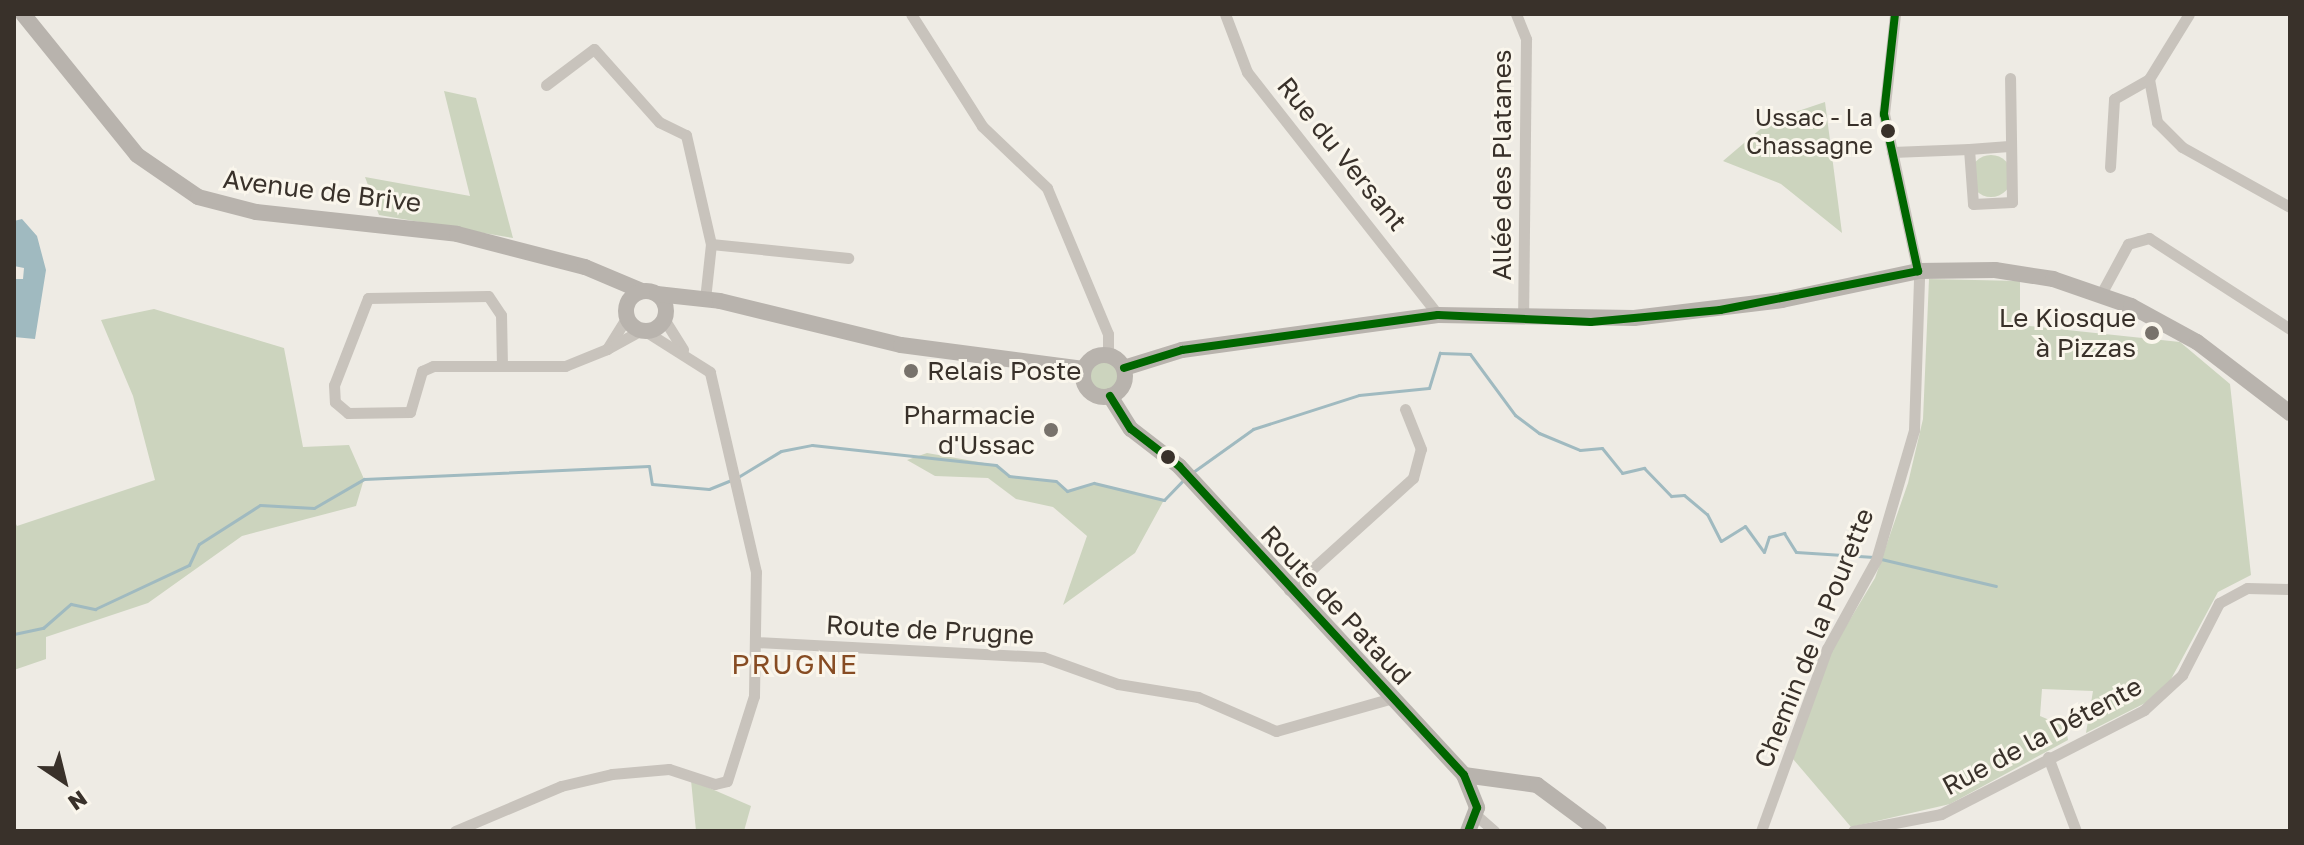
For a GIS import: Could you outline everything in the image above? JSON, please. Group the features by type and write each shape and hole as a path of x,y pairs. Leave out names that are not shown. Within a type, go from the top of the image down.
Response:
{"street":[{"name":"Avenue de Brive","path":"23,14 137,155 198,197 256,212 457,234 596,271 650,292 700,299 863,338 1083,369"},
{"path":"911,14 982,126 1047,188 1108,334 1108,355"},
{"name":"Rue du Versant","path":"1225,14 1247,72 1438,315"},
{"name":"Allée des Platanes","path":"1516,14 1526,39 1523,318"},
{"name":"Chemin de la Pourette","path":"1761,831 1827,649 1876,560 1910,445 1918,271 1884,114 1895,14"},
{"path":"2110,167 2114,99 2149,79 2189,14"},
{"path":"502,366 501,315 488,296 368,298 334,385 335,402 348,413 410,412 422,371 565,366 607,349 700,299 711,244 686,135 659,122 594,49 546,85"},
{"path":"1969,149 1973,204 2012,202 2010,78"},
{"path":"2149,79 2148,100 2168,137 2290,207"},
{"path":"1892,152 2009,146"},
{"path":"2101,294 2128,244 2149,238 2290,329"},
{"path":"711,244 848,258"},
{"path":"596,271 643,331 686,354"},
{"path":"1124,368 1182,350 1438,315 1591,322 1720,310 1918,271 2025,273 2101,294 2197,342 2290,413"},
{"path":"455,831 561,786 612,774 669,769 723,785 754,696 756,572 714,381 686,354 650,292 626,313 607,349"},
{"path":"1108,355 1124,368 1124,382 1110,396 1090,392 1083,369 1093,357 1108,355"},
{"name":"Route de Pataud","path":"1110,396 1131,429 1188,476 1389,699 1464,775"},
{"path":"1289,590 1419,469 1421,449 1405,409"},
{"name":"Rue de la Détente","path":"1853,831 1941,814 2165,696 2182,675 2208,616 2230,594 2268,585 2290,589"},
{"name":"Route de Prugne","path":"756,642 1043,657 1118,684 1198,697 1276,731 1389,699"},
{"path":"2048,757 2076,831"},
{"path":"1494,831 1477,816 1464,775 1537,785 1599,831"},
{"path":"1468,831 1477,816"}],"green space":[{"path":"444,91 476,98 513,238 379,215 365,177 470,196"},
{"path":"1825,102 1842,233 1781,184 1723,161 1771,120"},
{"path":"1991,155 2006,161 2012,176 2006,191 1991,197 1976,191 1970,176 1976,161"},
{"path":"1929,279 2020,281 2020,325 2180,342 2230,384 2251,575 2218,592 2163,694 2086,733 2093,691 2042,689 2040,716 2066,727 2068,740 1950,804 1851,827 1793,759 1828,656 1875,578 1908,483 1923,419"},
{"path":"154,309 284,348 303,447 349,445 364,479 356,506 242,536 148,603 46,637 46,659 14,670 14,520 17,526 155,480 133,396 101,320"},
{"path":"1104,361 1110,362 1118,370 1118,382 1110,390 1104,391 1098,390 1090,382 1089,376 1090,370 1098,362"},
{"path":"927,453 996,465 1009,476 1056,481 1067,491 1094,483 1164,500 1135,553 1063,605 1087,536 1053,507 1016,499 988,478 935,476 907,460"},
{"path":"691,780 751,806 744,831 696,831"}],"water":[{"path":"22,219 37,236 46,270 35,339 14,337 14,279 23,279 24,268 14,266 14,221"}],"waterway":[{"path":"1193,472 1253,429 1359,395 1429,388 1440,353 1470,354 1515,415 1539,433 1580,450 1602,448 1622,473 1644,468 1671,496 1684,495 1707,514 1721,541 1745,526 1764,552 1769,537 1784,533 1796,552 1874,557"},
{"path":"738,477 781,451 812,445 996,465 1009,476 1056,481 1067,491 1094,483 1164,500 1184,479"},
{"path":"14,634 43,628 71,604 95,609 189,565 199,544 260,505 314,508 364,479 649,466 652,484 709,489 731,480"},
{"path":"1881,559 1996,586"}],"transit line":[{"path":"1895,14 1884,114 1918,271"},
{"path":"1124,368 1182,350 1438,315 1591,322 1720,310 1918,271"},
{"path":"1110,396 1131,429 1179,466 1464,775 1477,808 1468,831"}],"place":[{"name":"Ussac - La Chassagne","path":"1888,131"},
{"name":"Le Kiosque à Pizzas","path":"2152,333"},
{"name":"Relais Poste","path":"911,371"},
{"name":"Pharmacie d'Ussac","path":"1051,430"}],"district":[{"name":"PRUGNE","path":"795,664"}]}
